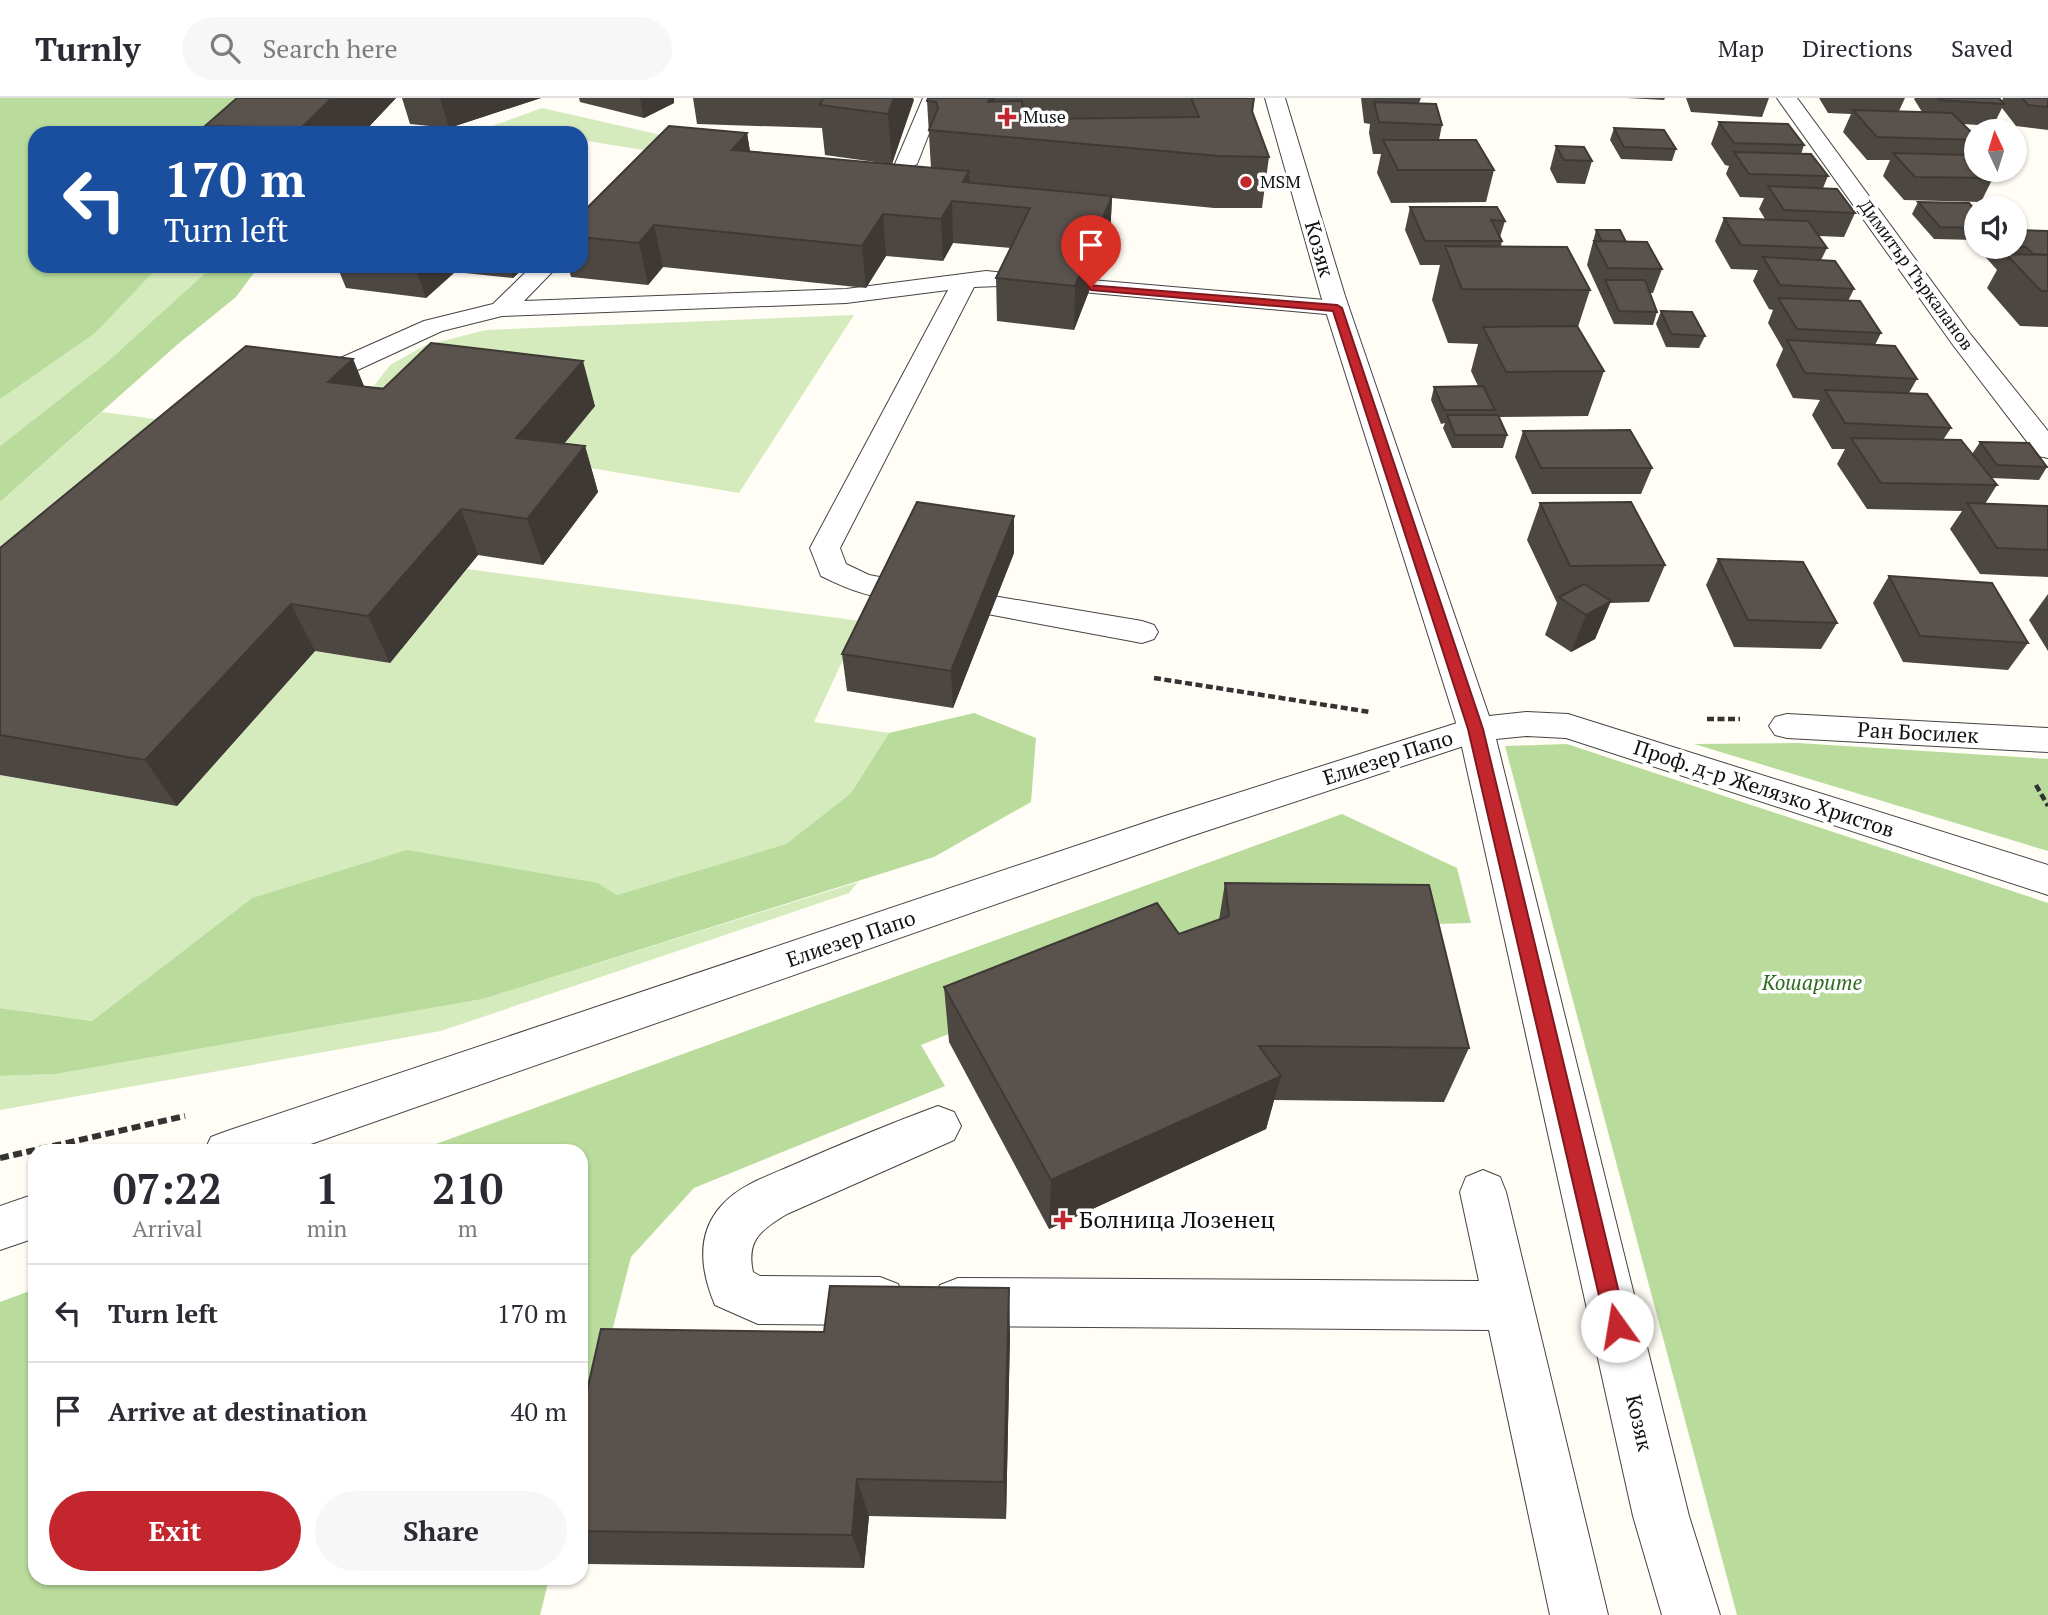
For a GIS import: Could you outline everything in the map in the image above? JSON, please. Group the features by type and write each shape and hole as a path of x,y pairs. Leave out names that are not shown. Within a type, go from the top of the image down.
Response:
{"street":[{"path":"906,164 933,98"},
{"name":"Димитър Търкаланов","path":"1787,98 1962,340 2048,450"},
{"name":"Козяк","path":"1267,100 1476,729 1661,1516 1690,1615"},
{"path":"502,309 539,273"},
{"path":"329,373 433,326 502,309 846,296 986,278 1016,280"},
{"path":"895,589 861,583 832,569 825,548 964,282"},
{"path":"1091,287 1337,308"},
{"path":"993,606 1142,632"},
{"name":"Проф. д-р Желязко Христов","path":"1476,729 1527,724 1568,726 2048,880"},
{"name":"Ран Босилек","path":"1787,726 2048,740"},
{"name":"Елиезер Папо","path":"249,1144 1165,830 1476,729"},
{"path":"938,1126 799,1185 739,1219 723,1257 732,1288 758,1300 1509,1306"},
{"path":"1483,1192 1579,1615"},
{"path":"0,1227 28,1218"}],"path":[{"path":"1147,677 1378,713"}],"green space":[{"path":"0,98 28,126 28,273 205,273 106,363 0,446"},
{"path":"0,98 262,98 234,126 28,126 28,273 152,273 95,333 0,399"},
{"path":"542,108 679,139 662,153 588,141 588,126 492,126"},
{"path":"205,273 254,273 236,297 178,344 0,502 0,446 106,363"},
{"path":"854,315 739,493 549,461 370,391 390,365 426,345 486,330"},
{"path":"102,412 224,428 0,622 0,502"},
{"path":"467,569 861,621 814,722 889,733 851,793 786,844 617,895 598,883 252,898 92,1021 0,1008 0,775 177,806 315,651 390,663"},
{"path":"974,713 1036,738 1031,802 934,857 483,999 56,1074 0,1076 0,1008 92,1021 252,898 407,850 598,883 617,895 786,844 851,793 889,733"},
{"path":"1798,743 2048,759 2048,851 1694,744"},
{"name":"Кошарите","path":"1567,744 2048,903 2048,1615 1737,1615 1505,746"},
{"path":"1342,814 1457,868 1471,923 1210,930 921,1045 945,1086 694,1188 631,1257 588,1425 588,1144 436,1144"},
{"path":"858,882 849,893 441,1031 0,1110 0,1076 56,1074 483,999"},
{"path":"28,1292 28,1585 548,1585 540,1615 0,1615 0,1302"}],"building":[{"path":"237,98 332,98 303,126 205,126"},
{"path":"823,98 894,98 888,114 820,105"},
{"path":"928,98 1022,101 1023,113 1035,113 1036,119 1199,117 1191,98 1254,98 1252,111 1269,157 1219,156 929,130 938,108 936,102 927,101"},
{"path":"1937,98 1999,98 2004,104 1939,100"},
{"path":"2022,98 2048,98 2048,107 2028,105"},
{"path":"1374,102 1436,104 1442,125 1379,122"},
{"path":"1853,110 1952,113 1964,125 1964,140 1877,137"},
{"path":"1719,122 1788,124 1804,145 1734,143"},
{"path":"669,126 747,133 732,150 969,171 963,182 1112,196 1075,286 996,278 1030,208 952,201 941,219 883,214 862,246 654,225 639,243 588,238 588,207"},
{"path":"1614,128 1664,130 1676,149 1624,147"},
{"path":"1383,140 1476,140 1494,170 1398,170"},
{"path":"1556,146 1584,147 1592,161 1564,160"},
{"path":"1734,152 1811,154 1828,176 1749,174"},
{"path":"1893,153 1964,155 1964,178 1915,177"},
{"path":"1768,186 1837,189 1855,213 1784,210"},
{"path":"1918,202 1964,203 1964,228 1940,227"},
{"path":"1410,207 1497,207 1505,221 1491,220 1502,241 1425,241"},
{"path":"1724,218 1808,221 1827,248 1741,245"},
{"path":"1596,230 1620,230 1626,242 1602,241"},
{"path":"2027,230 2048,231 2048,255 2033,254 2027,248"},
{"path":"1594,241 1647,242 1662,269 1608,268"},
{"path":"1445,246 1567,247 1590,290 1462,289"},
{"path":"2027,254 2048,255 2048,291 2041,291 2011,259 2027,259"},
{"path":"1763,257 1835,261 1854,289 1780,285"},
{"path":"1605,280 1645,280 1657,312 1619,311"},
{"path":"1778,298 1860,301 1881,333 1797,329"},
{"path":"1661,311 1692,312 1705,336 1671,334"},
{"path":"1577,326 1604,371 1506,372 1483,327"},
{"path":"1787,340 1895,346 1917,379 1805,373"},
{"path":"431,343 583,361 516,438 585,446 527,519 461,509 368,616 291,604 145,760 0,735 0,548 246,346 353,359 328,382 383,389"},
{"path":"1483,386 1495,410 1444,410 1434,387"},
{"path":"1825,390 1927,394 1951,428 1845,423"},
{"path":"1447,415 1498,415 1507,435 1455,435"},
{"path":"1630,430 1652,468 1541,468 1523,431"},
{"path":"1851,438 1961,440 1997,485 1881,483"},
{"path":"1980,442 2029,443 2047,467 1997,465"},
{"path":"917,502 1014,516 951,671 842,654"},
{"path":"1631,502 1665,565 1570,566 1540,503"},
{"path":"1967,503 2048,506 2048,550 1997,548"},
{"path":"1718,559 1803,562 1837,623 1748,620"},
{"path":"1889,576 1992,583 2028,643 1920,636"},
{"path":"1584,584 1611,601 1586,615 1559,597"},
{"path":"1225,883 1429,885 1469,1048 1259,1046 1281,1076 1051,1180 944,987 1157,903 1179,934 1229,916"},
{"path":"830,1286 1009,1288 1004,1482 857,1479 852,1535 588,1531 588,1386 601,1329 824,1332"}],"place":[{"name":"Muse","path":"1007,117"},
{"name":"MSM","path":"1246,182"},
{"name":"Болница Лозенец","path":"1063,1220"}],"route":[{"path":"1091,287 1337,308 1476,729 1617,1326"}]}
